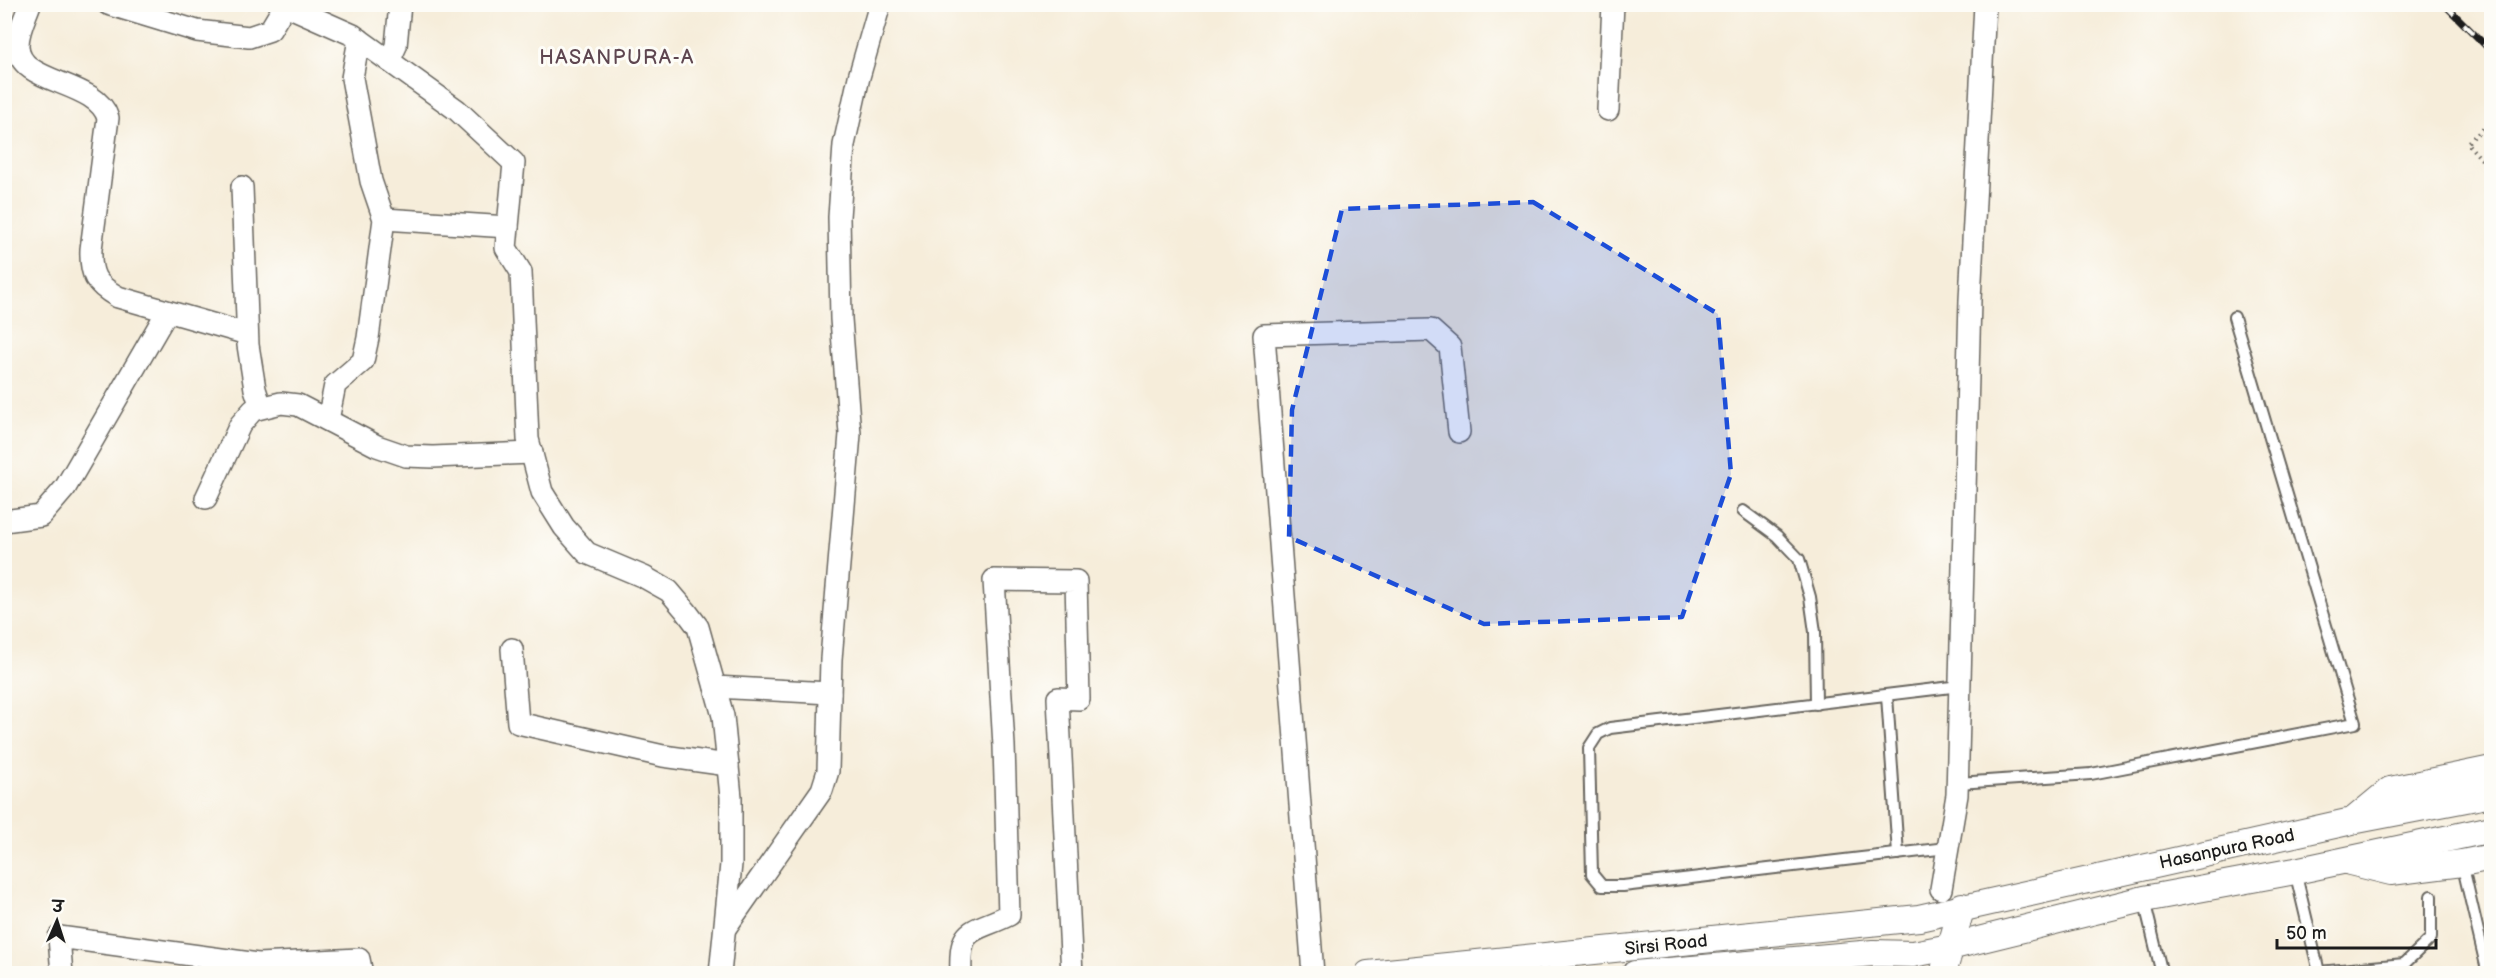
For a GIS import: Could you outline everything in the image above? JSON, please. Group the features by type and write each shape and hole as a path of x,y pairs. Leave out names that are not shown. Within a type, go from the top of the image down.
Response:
{"street":[{"path":"30,4 19,35 20,59 28,68 92,96 105,108 108,118 91,249 90,266 95,278 105,290 118,297 247,334"},
{"path":"108,4 197,32 249,37 270,30 284,5 359,39 457,110 514,163 506,248 521,273 528,439 542,492 564,527 587,553 644,577 669,591 686,611 698,627 723,716 731,797 731,864 720,974"},
{"path":"389,61 396,46 400,4"},
{"path":"724,930 822,790 828,771 830,693 850,434 841,319 839,218 844,145 859,77 880,4"},
{"path":"1608,110 1613,4"},
{"path":"1910,964 1919,918 1941,889 1958,783 1970,300 1986,4"},
{"path":"328,420 335,385 363,361 384,219 371,181 352,78 359,39"},
{"path":"242,187 247,334 251,369 261,407"},
{"path":"384,219 508,227"},
{"path":"4,521 41,516 65,488 167,312"},
{"path":"1313,974 1264,335 1431,330 1450,347 1459,432"},
{"path":"206,498 240,425 253,410 281,403 298,405 377,446 406,456 532,453"},
{"path":"961,974 960,947 964,939 971,931 1009,915 1004,746 994,580 1076,582 1079,699 1058,698 1072,974"},
{"path":"512,649 518,723 663,756 728,765"},
{"path":"715,687 830,693"},
{"path":"2352,821 2390,790 2492,770"},
{"name":"Hasanpura Road","path":"1962,906 2352,821 2492,794"},
{"name":"Sirsi Road","path":"1643,973 1873,953 1910,964 1950,948 2144,899 2295,871 2492,829"},
{"path":"2342,860 2391,872 2492,857"},
{"path":"1941,889 1962,906 1944,974"},
{"name":"Sirsi Road","path":"1368,974 1919,918 1962,906"},
{"path":"62,974 59,937 258,964 359,959 362,974"}],"lane":[{"path":"1958,783 2091,774 2355,723 2234,317"},
{"path":"1743,511 1777,536 1799,559 1810,597 1815,632 1816,704"},
{"path":"1947,848 1623,886 1602,886 1592,874 1589,748 1598,734 1611,728 1960,686"},
{"path":"1887,696 1898,854"},
{"path":"2462,863 2488,974"},
{"path":"2295,871 2316,973 2405,969 2431,938 2431,896"},
{"path":"2144,899 2162,974"}],"path":[{"path":"2492,121 2467,143 2492,171"}],"highlighted area":[{"path":"1533,202 1718,314 1731,474 1682,617 1484,624 1289,537 1292,410 1342,209"}],"railway":[{"path":"2444,4 2492,52"}],"district":[{"name":"HASANPURA-A","path":"617,58"}]}
